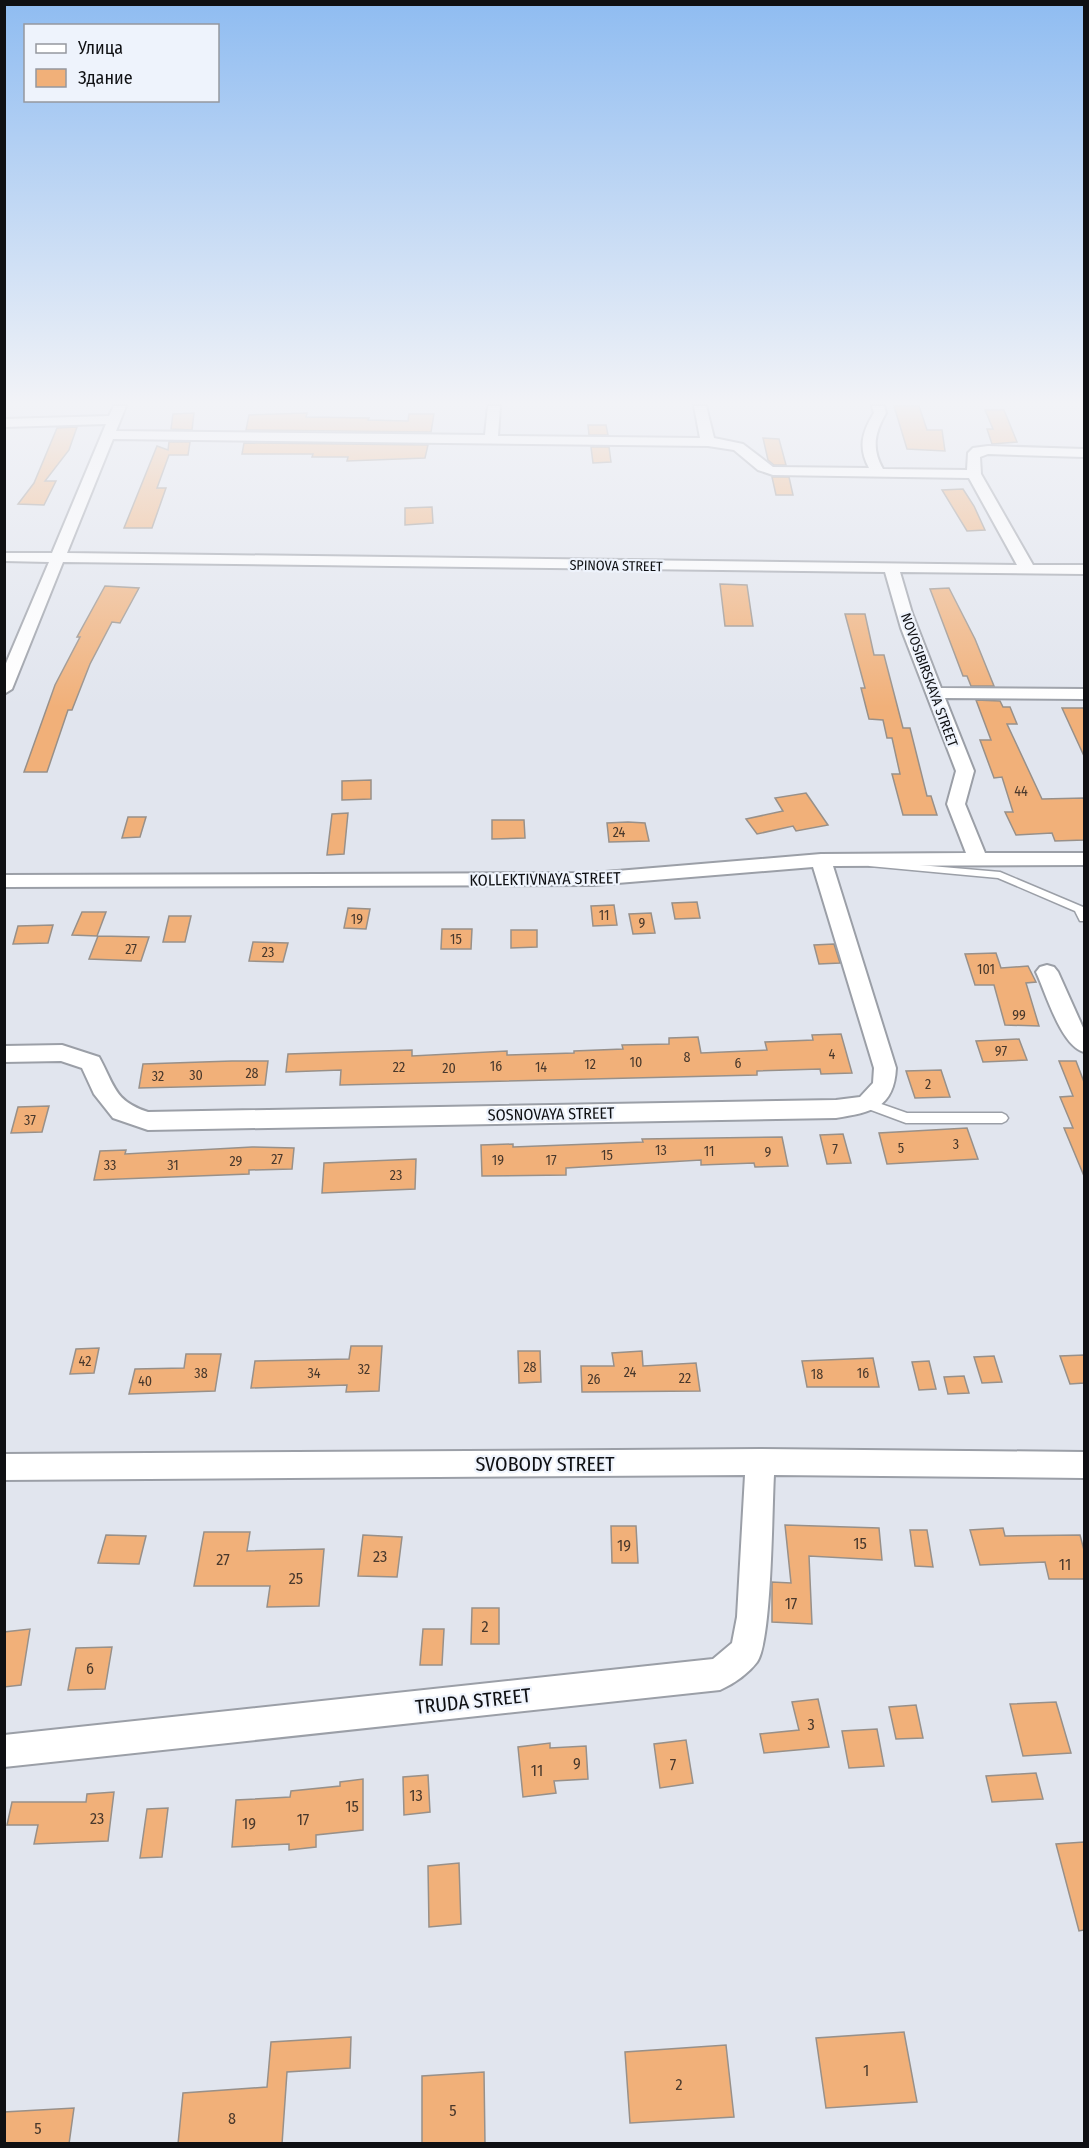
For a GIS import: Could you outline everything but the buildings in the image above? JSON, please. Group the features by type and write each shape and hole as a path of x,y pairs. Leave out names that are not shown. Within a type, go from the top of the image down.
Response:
{"street":[{"path":"4,689 80,506"},
{"path":"992,506 1028,570"},
{"name":"SPINOVA STREET","path":"4,557 1084,570"},
{"name":"NOVOSIBIRSKAYA STREET","path":"892,568 895,587 935,693 951,744 965,771 956,804 977,858"},
{"path":"935,693 1084,694"},
{"name":"KOLLEKTIVNAYA STREET","path":"4,881 253,882 592,879 821,860 1084,859"},
{"path":"821,860 885,1068 884,1086 867,1104"},
{"path":"1047,972 1074,1033 1084,1044"},
{"name":"SOSNOVAYA STREET","path":"4,1054 62,1053 91,1063 102,1088 121,1112 148,1121 812,1109 867,1104"},
{"name":"SVOBODY STREET","path":"4,1467 760,1462 1084,1465"},
{"name":"TRUDA STREET","path":"4,1751 720,1674 746,1651 750,1628 760,1462"}],"lane":[{"path":"821,860 1000,875 1079,909 1084,918"},
{"path":"867,1104 906,1118 1002,1118"}]}
